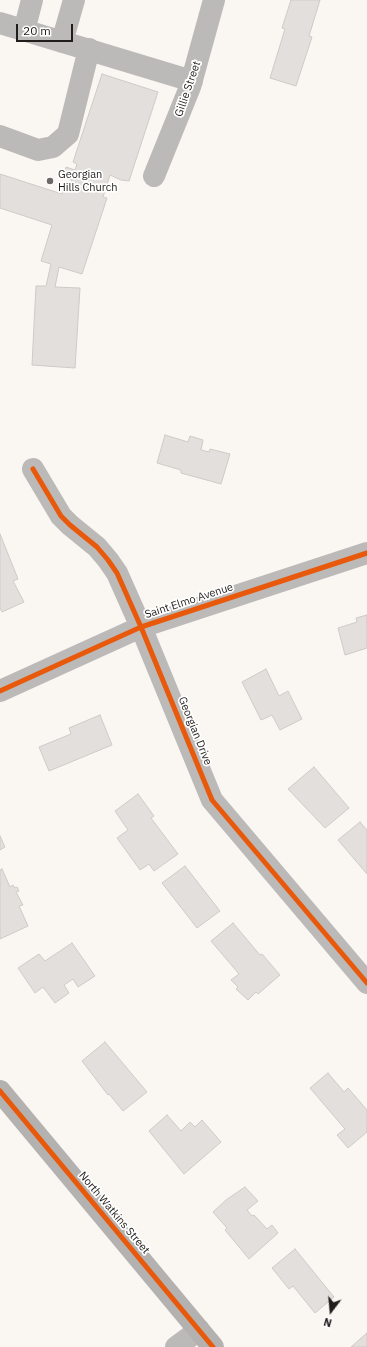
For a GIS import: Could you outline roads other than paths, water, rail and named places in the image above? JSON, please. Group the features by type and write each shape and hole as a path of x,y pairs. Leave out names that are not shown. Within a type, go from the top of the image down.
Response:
{"main road":[{"name":"North Watkins Street","path":"0,1091 213,1347"}],"street":[{"path":"24,31 32,0"},
{"path":"62,42 74,0"},
{"name":"Gillie Street","path":"154,176 192,81 214,0"},
{"path":"0,23 192,81"},
{"path":"0,136 38,150 53,147 68,134 88,50"},
{"name":"Georgian Drive","path":"33,469 62,516 108,560 117,573 141,627 212,800 367,983"},
{"name":"Saint Elmo Avenue","path":"0,691 141,627 367,553"},
{"path":"176,1347 199,1330"}],"place":[{"name":"Georgian Hills Church","path":"50,181"}]}
